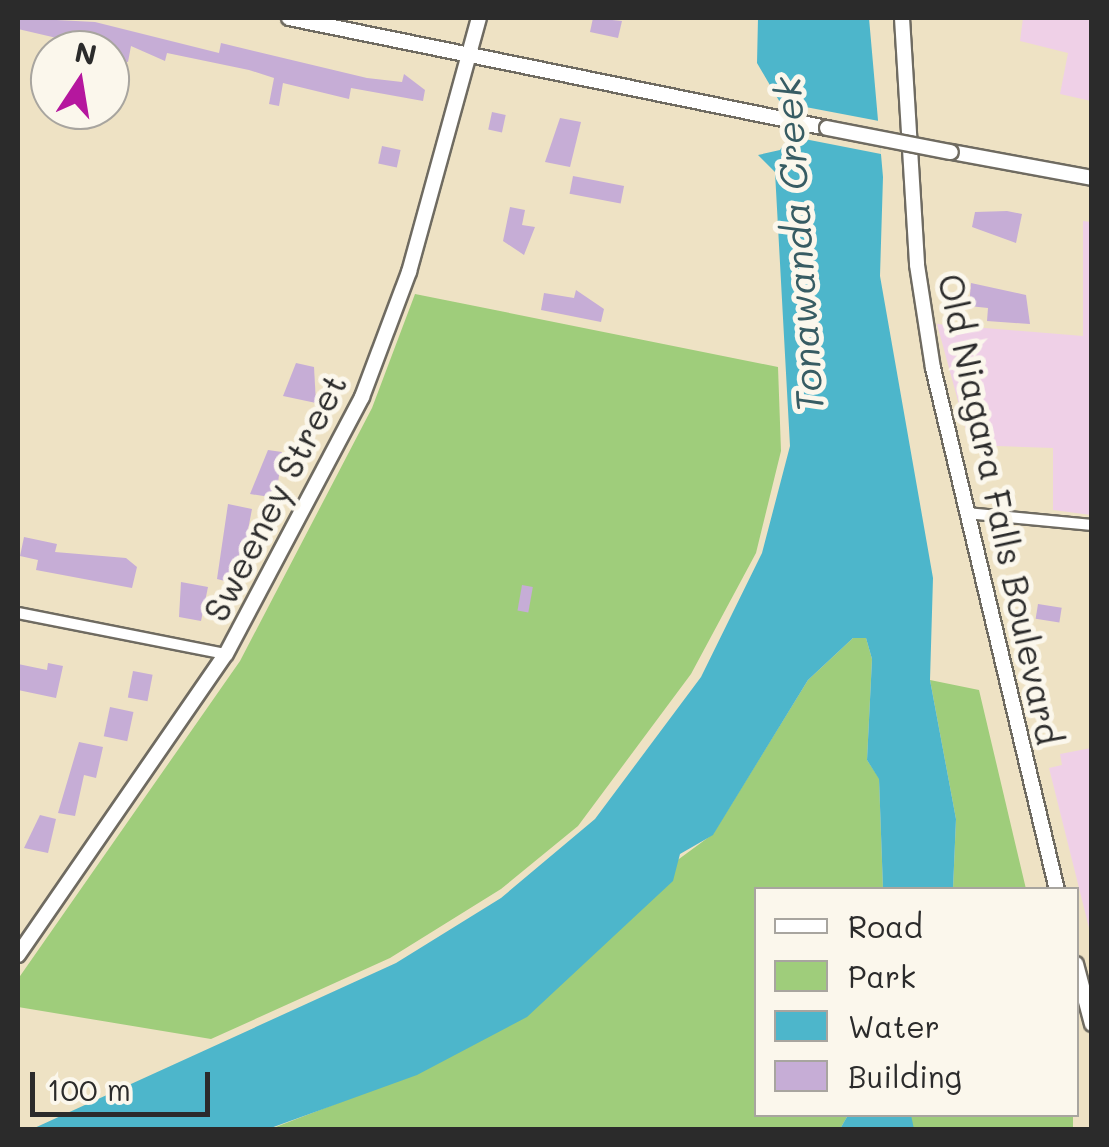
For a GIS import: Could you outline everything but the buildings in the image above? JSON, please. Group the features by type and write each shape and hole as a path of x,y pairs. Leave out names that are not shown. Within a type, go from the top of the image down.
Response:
{"street":[{"path":"289,18 1092,178"},
{"name":"Sweeney Street","path":"18,955 226,654 362,397 409,272 479,18"},
{"name":"Old Niagara Falls Boulevard","path":"902,18 916,265 966,513 1057,887"},
{"path":"966,513 1092,525"},
{"path":"18,613 226,654"},
{"path":"1079,975 1092,1024"}],"shaded area":[{"path":"1023,18 1091,18 1091,101 1060,94 1068,53 1020,41"},
{"path":"1083,221 1092,222 1091,515 1053,510 1053,448 970,445 937,324 1083,336"},
{"path":"1092,748 1091,936 1049,768 1062,765 1060,754"}],"green space":[{"path":"415,294 778,367 781,451 756,553 691,674 578,826 501,889 390,958 211,1039 18,1007 18,979 240,661 372,408"},
{"path":"853,638 866,638 872,659 867,760 879,778 883,887 754,887 754,1117 847,1117 840,1129 268,1130 356,1096 713,834 808,680"},
{"path":"930,680 979,690 1026,887 953,887 956,819"},
{"path":"911,1117 1073,1117 1073,1129 911,1129"}],"water":[{"name":"Tonawanda Creek","path":"758,18 869,18 883,177 880,276 933,578 930,680 956,819 953,887 883,887 879,779 867,760 872,659 866,638 853,638 808,680 713,835 680,854 673,881 527,1017 417,1075 268,1129 30,1130 396,963 501,898 595,819 701,677 762,553 790,446 775,172 758,155 780,150 795,128 757,63"},
{"path":"847,1117 911,1117 914,1129 840,1129"}],"pier":[{"path":"774,101 879,121 881,154 784,135"}]}
